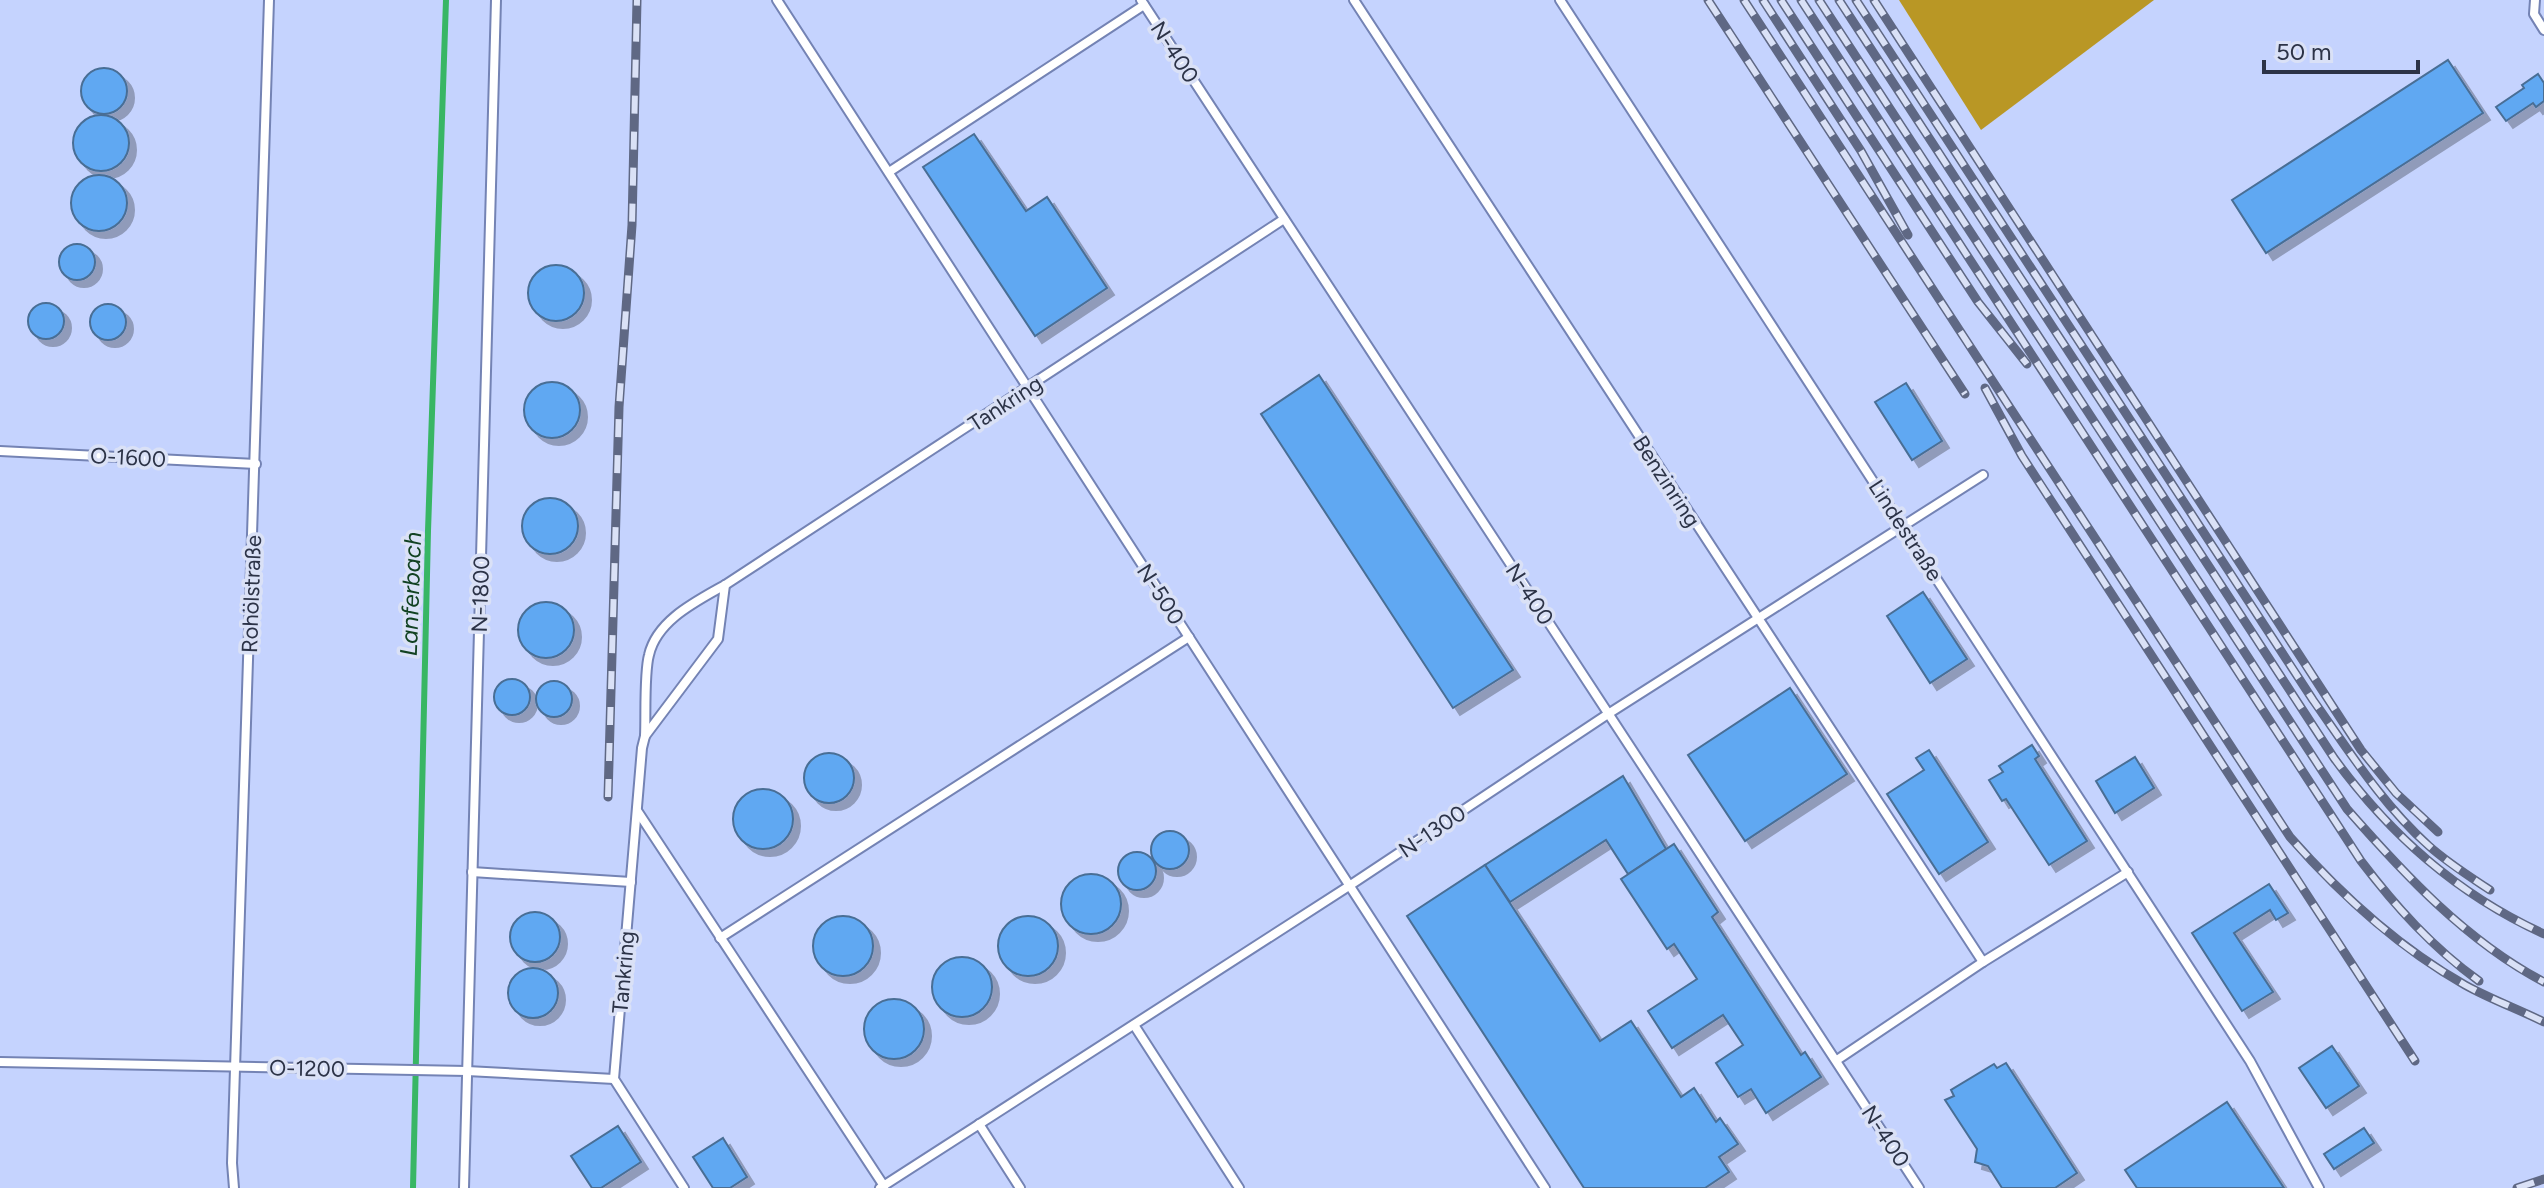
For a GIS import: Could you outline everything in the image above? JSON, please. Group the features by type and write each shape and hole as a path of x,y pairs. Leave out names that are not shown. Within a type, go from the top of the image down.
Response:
{"lane":[{"name":"Rohölstraße","path":"234,1188 232,1163 269,0"},
{"name":"N-1800","path":"464,1188 496,0"},
{"name":"N-500","path":"777,0 1545,1188"},
{"name":"Benzinring","path":"1354,0 1983,962"},
{"name":"Lindestraße","path":"1560,0 2250,1061 2319,1188"},
{"path":"2535,0 2534,14 2544,30"},
{"path":"889,172 1142,2"},
{"name":"N-400","path":"1142,2 1919,1188"},
{"name":"Tankring","path":"614,1079 645,736 649,654 664,627 691,604 725,585 1284,219"},
{"name":"O-1600","path":"0,451 256,464"},
{"name":"N-1300","path":"882,1187 1349,886 1608,714 1983,475"},
{"path":"645,736 718,639 725,585"},
{"path":"720,938 1189,637"},
{"path":"637,811 882,1187"},
{"path":"472,872 631,882"},
{"path":"1837,1060 1983,962 2128,872"},
{"path":"1134,1025 1239,1188"},
{"name":"O-1200","path":"0,1062 467,1071 614,1079"},
{"path":"614,1079 684,1188"},
{"path":"979,1124 1020,1188"}],"shaded area":[{"path":"1899,0 2154,0 1981,130"}],"building":[{"path":"2448,60 2483,113 2266,253 2232,200"},
{"path":"104,68 120,75 127,91 120,107 104,114 88,107 81,91 88,75"},
{"path":"2538,74 2544,83 2544,101 2536,107 2533,103 2506,121 2496,107"},
{"path":"101,115 121,123 129,143 121,163 101,171 81,163 73,143 81,123"},
{"path":"974,134 1026,211 1047,197 1107,288 1035,336 923,167"},
{"path":"99,175 119,183 127,203 119,223 99,231 79,223 71,203 79,183"},
{"path":"77,244 90,249 95,262 90,275 77,280 64,275 59,262 64,249"},
{"path":"556,265 575,274 584,293 575,312 556,321 537,312 528,293 537,274"},
{"path":"46,303 59,308 64,321 59,334 46,339 33,334 28,321 33,308"},
{"path":"108,304 121,309 126,322 121,335 108,340 95,335 90,322 95,309"},
{"path":"1319,375 1513,670 1453,708 1261,414"},
{"path":"552,382 571,391 580,410 571,429 552,438 533,429 524,410 533,391"},
{"path":"1906,383 1942,441 1912,460 1875,402"},
{"path":"550,498 569,507 578,526 569,545 550,554 531,545 522,526 531,507"},
{"path":"1923,592 1967,659 1930,683 1887,616"},
{"path":"546,602 565,611 574,630 565,649 546,658 527,649 518,630 527,611"},
{"path":"512,679 525,684 530,697 525,710 512,715 499,710 494,697 499,684"},
{"path":"554,681 567,686 572,699 567,712 554,717 541,712 536,699 541,686"},
{"path":"1790,688 1847,774 1745,841 1688,755"},
{"path":"2032,745 2039,756 2035,759 2087,841 2049,865 2006,799 2002,801 1989,780 2003,772 1999,766"},
{"path":"1929,750 1988,842 1939,874 1887,794 1924,770 1916,758"},
{"path":"829,753 847,760 854,778 847,796 829,803 811,796 804,778 811,760"},
{"path":"2135,757 2154,788 2115,813 2096,781"},
{"path":"1623,776 1666,849 1628,874 1606,840 1510,902 1485,865"},
{"path":"763,789 774,791 784,798 791,808 791,830 784,840 774,847 763,849 752,847 742,840 735,830 733,819 735,808 742,798 752,791"},
{"path":"1170,831 1183,837 1189,850 1183,863 1170,869 1157,863 1151,850 1157,837"},
{"path":"1674,844 1718,912 1712,917 1801,1055 1805,1052 1821,1077 1766,1113 1751,1089 1738,1097 1716,1063 1743,1045 1723,1015 1672,1048 1648,1011 1697,979 1674,944 1667,949 1621,879"},
{"path":"1137,852 1150,858 1156,871 1150,884 1137,890 1124,884 1118,871 1124,858"},
{"path":"1485,865 1600,1041 1631,1021 1681,1097 1694,1088 1716,1122 1720,1118 1738,1144 1719,1157 1729,1172 1705,1188 1584,1188 1407,916"},
{"path":"1091,874 1102,876 1112,883 1119,893 1119,915 1112,925 1102,932 1091,934 1080,932 1070,925 1063,915 1061,904 1063,893 1070,883 1080,876"},
{"path":"2269,884 2288,913 2276,920 2270,910 2234,933 2273,992 2242,1011 2192,933"},
{"path":"535,912 553,919 560,937 553,955 535,962 517,955 510,937 517,919"},
{"path":"843,916 854,918 864,925 871,935 871,957 864,967 854,974 843,976 832,974 822,967 815,957 813,946 815,935 822,925 832,918"},
{"path":"1028,916 1039,918 1049,925 1056,935 1056,957 1049,967 1039,974 1028,976 1017,974 1007,967 1000,957 998,946 1000,935 1007,925 1017,918"},
{"path":"962,957 973,959 983,966 990,976 990,998 983,1008 973,1015 962,1017 951,1015 941,1008 934,998 932,987 934,976 941,966 951,959"},
{"path":"533,968 551,975 558,993 551,1011 533,1018 515,1011 508,993 515,975"},
{"path":"894,999 905,1001 915,1008 922,1018 922,1040 915,1050 905,1057 894,1059 883,1057 873,1050 866,1040 864,1029 866,1018 873,1008 883,1001"},
{"path":"2332,1046 2359,1086 2326,1108 2299,1068"},
{"path":"2006,1063 2077,1173 2055,1188 2002,1188 1988,1166 1975,1162 1977,1149 1945,1100 1954,1096 1951,1090 1994,1064 1997,1068"},
{"path":"2227,1102 2284,1188 2137,1188 2125,1170"},
{"path":"618,1126 641,1162 601,1188 592,1188 571,1156"},
{"path":"2364,1128 2374,1143 2334,1169 2324,1154"},
{"path":"723,1138 747,1177 730,1188 713,1188 693,1157"}],"waterway":[{"name":"Lanferbach","path":"413,1188 428,531 446,0"}],"railway":[{"path":"608,797 619,407 632,225 637,0"},
{"path":"1708,0 1965,394"},
{"path":"1744,0 2290,837 2350,899 2417,954 2475,990 2544,1022"},
{"path":"1763,0 1861,151 1908,235"},
{"path":"1781,0 1978,302 2027,364"},
{"path":"1801,0 2361,861 2416,926 2479,981"},
{"path":"1819,0 2347,809 2391,858 2462,926 2488,947 2544,982"},
{"path":"1839,0 2334,758 2378,812 2427,860 2482,900 2544,934"},
{"path":"1856,0 2353,758 2412,830 2444,858 2490,890"},
{"path":"1874,0 2361,750 2396,793 2438,832"},
{"path":"1985,388 2022,456 2415,1061"},
{"path":"2517,1188 2544,1179"}]}
